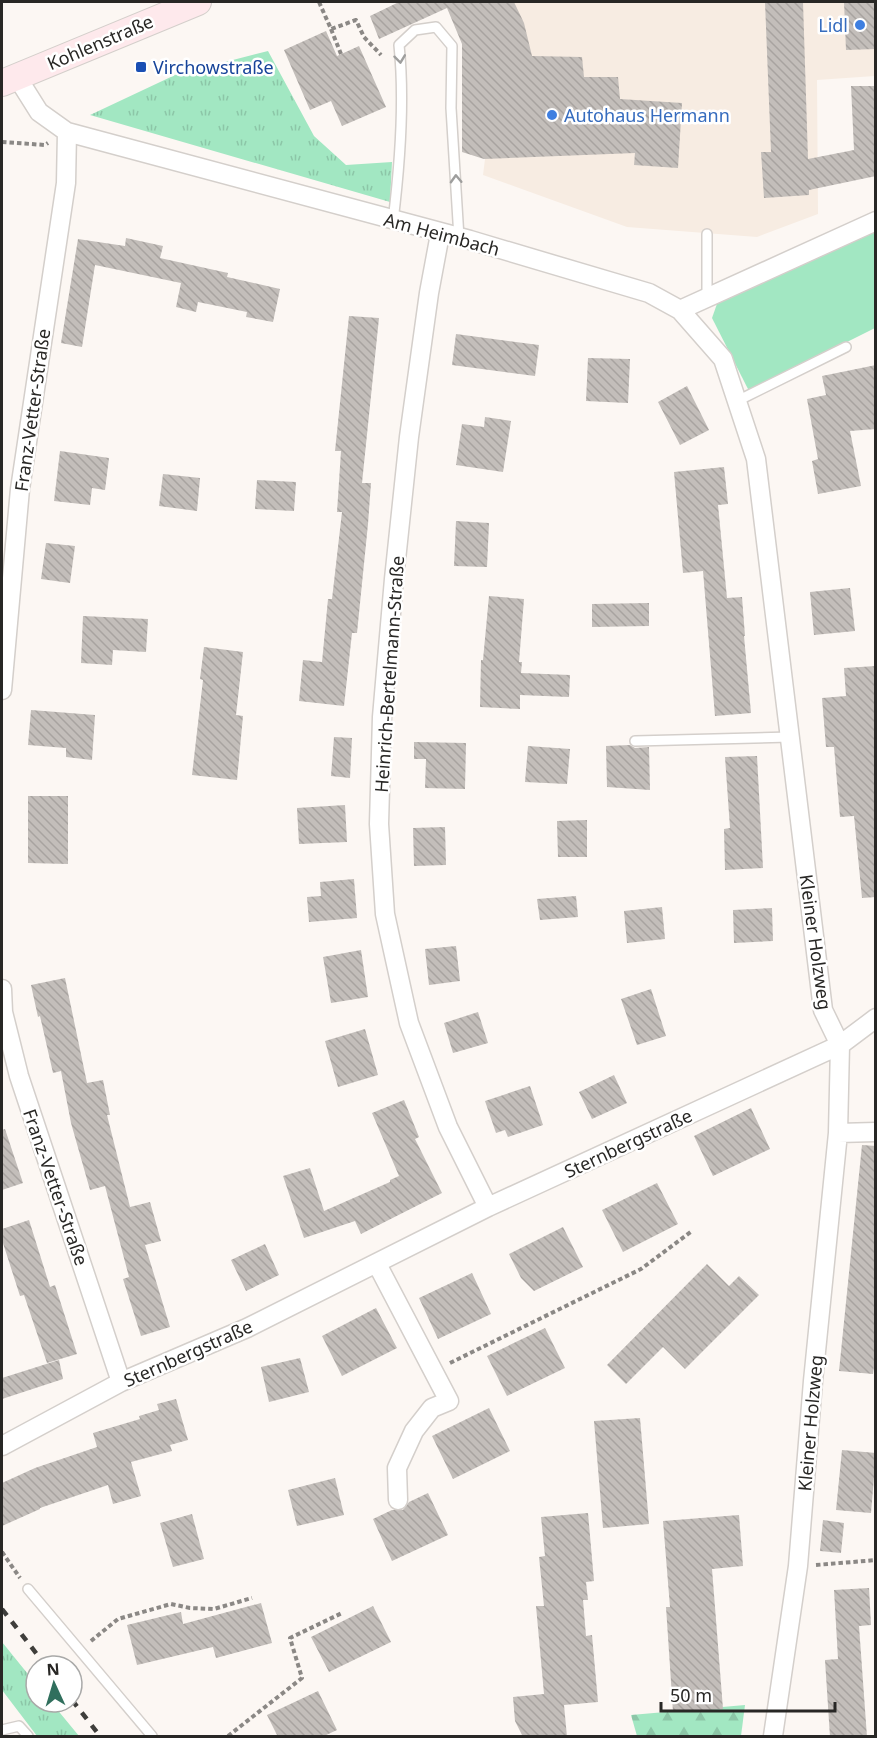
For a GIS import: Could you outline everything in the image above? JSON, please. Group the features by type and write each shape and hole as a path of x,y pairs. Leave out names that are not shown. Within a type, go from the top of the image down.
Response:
{"main road":[{"name":"Kohlenstraße","path":"9,80 198,2"}],"street":[{"name":"Am Heimbach","path":"9,80 39,112 67,132 459,238 649,293 680,310"},
{"name":"Franz-Vetter-Straße","path":"2,690 20,489 66,183 67,132"},
{"path":"680,310 876,220"},
{"name":"Heinrich-Bertelmann-Straße","path":"440,234 429,292 414,403 393,590 382,717 379,824 385,914 409,1023 448,1127 488,1207"},
{"name":"Kleiner Holzweg","path":"680,310 723,359 756,459 823,1010 840,1045 838,1133 813,1381 798,1566 773,1737"},
{"name":"Franz-Vetter-Straße","path":"2,989 3,1012 19,1076 122,1382"},
{"name":"Sternbergstraße","path":"2,1446 122,1382 247,1328 488,1207 840,1045 876,1018"},
{"path":"838,1133 876,1132"},
{"path":"377,1264 449,1401 432,1408 414,1431 397,1468 398,1500"}],"lane":[{"path":"393,220 400,158 402,77 399,45 415,30 436,27 452,46 451,108 459,238"},
{"path":"707,234 707,296"},
{"path":"737,401 846,347"},
{"path":"635,741 790,737"},
{"path":"28,1589 152,1737"},
{"path":"2,1730 19,1726 28,1737"}],"path":[{"path":"319,2 341,54"},
{"path":"331,29 356,20 364,37 381,55"},
{"path":"2,142 45,145 67,132"},
{"path":"434,1371 640,1269 692,1231"},
{"path":"2,1552 28,1589"},
{"path":"798,1566 876,1560"},
{"path":"80,1650 118,1619 171,1604 214,1609 252,1598"},
{"path":"228,1737 302,1678 290,1638 342,1613"}],"shaded area":[{"path":"465,2 875,2 875,76 817,80 818,214 757,237 627,227 483,175 485,159 483,36"}],"green space":[{"path":"268,51 314,136 346,165 392,162 390,202 90,115 175,75"},
{"path":"875,230 875,328 749,391 712,318 718,301"},
{"path":"2,1642 24,1669 24,1714 61,1714 79,1736 37,1736 2,1690"},
{"path":"745,1705 741,1736 637,1736 631,1715"}],"building":[{"name":"Autohaus Hermann","path":"399,2 514,2 524,23 532,56 582,57 584,77 618,77 620,99 682,103 678,168 634,165 635,153 484,159 462,152 462,44 447,8 379,39 370,16"},
{"path":"765,2 803,2 808,159 854,150 851,86 876,86 876,176 809,190 809,195 764,198 761,152 771,152"},
{"name":"Lidl","path":"844,2 876,2 876,49 846,50"},
{"path":"326,31 337,56 359,46 386,107 342,126 331,101 310,110 284,50"},
{"path":"126,238 163,246 160,258 228,273 227,277 280,289 273,322 246,317 247,312 198,302 196,312 176,307 181,283 95,265 82,347 61,343 78,239 125,246"},
{"path":"349,316 379,318 362,483 371,483 368,524 357,633 352,633 344,706 299,701 303,660 322,662 328,599 332,599 342,512 337,512 341,451 335,451"},
{"path":"456,334 539,345 535,376 452,365"},
{"path":"588,358 630,359 628,403 586,401"},
{"path":"876,365 876,429 850,431 861,486 818,494 812,461 818,459 807,399 826,395 822,376"},
{"path":"687,386 709,430 680,445 658,402"},
{"path":"485,417 511,421 503,472 456,465 462,424 484,427"},
{"path":"60,451 109,458 105,490 92,488 90,505 54,501"},
{"path":"724,467 728,504 718,505 727,598 742,597 751,713 715,716 703,571 683,573 674,472"},
{"path":"163,474 200,478 197,511 159,506"},
{"path":"257,480 296,482 294,511 255,509"},
{"path":"456,521 489,523 487,567 454,566"},
{"path":"46,543 75,546 70,583 41,579"},
{"path":"850,588 855,631 814,635 810,592"},
{"path":"489,596 524,599 519,662 522,662 521,673 570,675 569,697 520,695 520,709 480,707 481,660 483,660"},
{"path":"649,603 649,626 592,627 592,604"},
{"path":"83,616 148,619 146,652 113,650 112,665 81,663"},
{"path":"204,647 243,652 236,715 243,716 237,780 192,775 203,680 200,679"},
{"path":"876,666 876,897 862,898 854,816 840,817 834,747 826,747 822,698 846,696 844,668"},
{"path":"31,710 95,715 92,760 66,757 66,748 28,745"},
{"path":"334,737 352,738 350,778 331,776"},
{"path":"414,742 466,743 465,789 425,788 426,759 414,759"},
{"path":"630,745 635,748 649,747 650,790 607,787 606,746"},
{"path":"528,746 570,749 567,784 525,782"},
{"path":"757,756 763,868 725,870 724,829 730,828 725,757"},
{"path":"28,796 68,796 68,864 28,863"},
{"path":"345,805 347,842 299,844 297,808"},
{"path":"587,820 587,857 558,857 557,821"},
{"path":"445,827 446,865 414,866 413,828"},
{"path":"354,879 357,918 309,922 307,897 321,896 320,882"},
{"path":"576,896 578,917 540,920 537,899"},
{"path":"662,907 665,939 627,943 624,911"},
{"path":"772,908 773,941 734,943 733,910"},
{"path":"456,946 460,981 429,985 425,949"},
{"path":"361,950 368,997 331,1003 323,957"},
{"path":"65,978 87,1083 103,1080 110,1115 107,1115 130,1207 150,1202 161,1241 145,1245 170,1327 141,1336 123,1279 129,1277 105,1186 90,1190 71,1123 61,1071 53,1073 31,985"},
{"path":"651,989 666,1036 637,1045 621,999"},
{"path":"478,1012 488,1043 453,1053 444,1023"},
{"path":"365,1029 378,1075 338,1087 325,1041"},
{"path":"614,1075 627,1103 592,1119 579,1092"},
{"path":"530,1086 543,1125 508,1137 505,1130 496,1133 485,1101"},
{"path":"404,1100 419,1137 415,1139 442,1193 361,1234 355,1221 304,1238 283,1176 310,1168 324,1211 390,1182 399,1176 372,1113"},
{"path":"751,1108 770,1149 713,1176 694,1136"},
{"path":"5,1129 23,1183 2,1190 2,1130"},
{"path":"862,1145 876,1146 876,1352 873,1374 839,1371"},
{"path":"657,1183 678,1224 623,1252 602,1210"},
{"path":"29,1220 50,1287 55,1285 77,1354 47,1363 24,1295 20,1296 2,1240 2,1229"},
{"path":"563,1227 583,1267 534,1291 521,1278 509,1254"},
{"path":"265,1244 279,1275 246,1291 231,1260"},
{"path":"707,1264 729,1286 739,1276 759,1295 685,1369 663,1347 626,1384 607,1365"},
{"path":"472,1273 491,1314 438,1339 419,1298"},
{"path":"376,1308 397,1348 342,1376 322,1336"},
{"path":"545,1328 565,1368 507,1396 487,1356"},
{"path":"300,1358 309,1392 269,1402 261,1367"},
{"path":"59,1360 63,1379 2,1399 2,1378"},
{"path":"176,1399 188,1440 170,1445 172,1451 131,1462 141,1496 113,1504 108,1485 40,1508 2,1526 2,1483 35,1468 97,1447 93,1433 140,1419 139,1416 159,1410 157,1404"},
{"path":"489,1408 510,1451 453,1479 432,1436"},
{"path":"640,1418 649,1524 603,1528 594,1421"},
{"path":"842,1450 876,1453 871,1513 836,1510"},
{"path":"335,1478 344,1515 297,1526 288,1490"},
{"path":"428,1493 448,1535 392,1561 373,1519 392,1510 403,1510 409,1502"},
{"path":"588,1513 594,1581 586,1582 588,1600 583,1600 586,1636 592,1635 598,1702 564,1705 567,1737 523,1737 515,1721 513,1697 544,1694 536,1606 544,1606 539,1557 545,1556 541,1517"},
{"path":"192,1514 204,1559 173,1567 160,1523"},
{"path":"739,1515 743,1566 712,1569 723,1709 673,1712 666,1607 670,1607 663,1521"},
{"path":"823,1520 844,1523 841,1553 820,1551"},
{"path":"869,1588 871,1625 859,1626 867,1737 830,1737 825,1660 838,1659 834,1590"},
{"path":"261,1603 272,1643 216,1658 213,1647 137,1665 127,1625 181,1612 183,1624"},
{"path":"373,1606 391,1642 329,1672 311,1637"},
{"path":"318,1691 337,1730 322,1737 278,1737 267,1715"}],"railway":[{"path":"2,1609 37,1654"},
{"path":"83,1714 100,1736"}],"place":[{"name":"Lidl","path":"860,25"},
{"name":"Virchowstraße","path":"141,67"},
{"name":"Autohaus Hermann","path":"552,115"}]}
